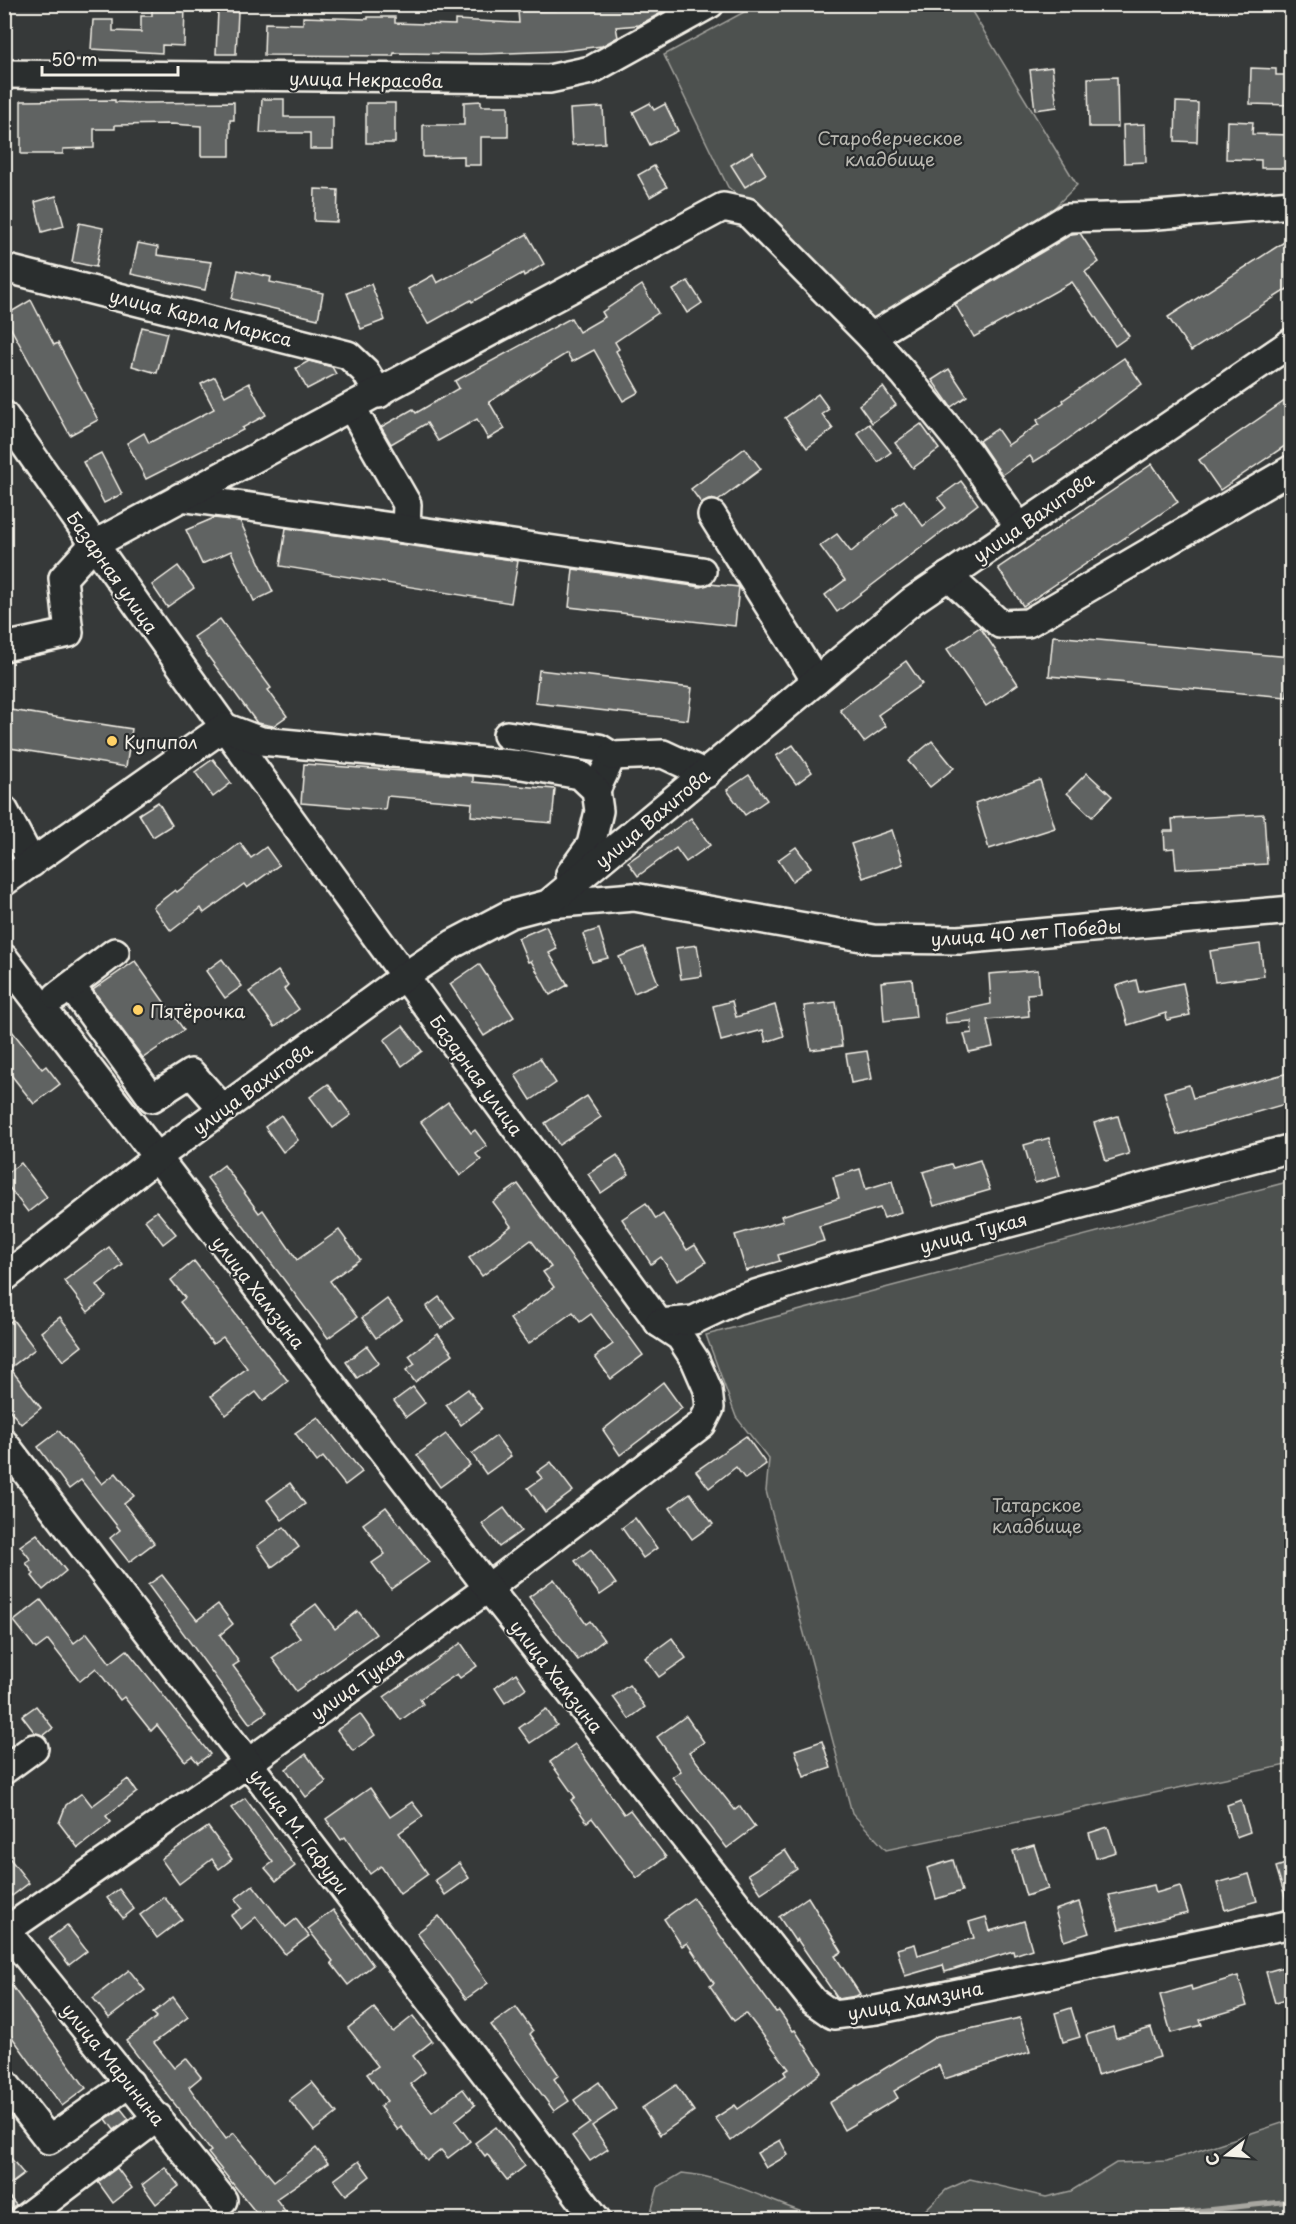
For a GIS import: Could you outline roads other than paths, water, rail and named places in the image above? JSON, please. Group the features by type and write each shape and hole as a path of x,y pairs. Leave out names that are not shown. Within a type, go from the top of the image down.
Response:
{"street":[{"name":"улица Некрасова","path":"4,74 549,79 591,70 710,4"},
{"path":"871,337 1067,218 1145,216 1292,204"},
{"path":"4,646 69,633 63,578 93,545 180,497 379,394 723,207 747,212 871,337 968,453 1019,527"},
{"name":"улица Карла Маркса","path":"4,268 348,355 365,371 379,394"},
{"name":"улица Вахитова","path":"4,1278 156,1158 405,976 453,944 510,914 548,903 912,601 1292,342"},
{"path":"352,408 407,504 406,529"},
{"name":"Базарная улица","path":"4,415 93,545 224,727 659,1323 680,1337 695,1360 708,1389 710,1408 702,1424"},
{"path":"948,576 1000,624 1028,623 1212,518 1292,469"},
{"path":"180,497 702,571"},
{"path":"712,515 816,681"},
{"path":"4,882 224,727 261,741 544,768 580,775 596,790"},
{"path":"507,735 599,748 612,756 663,754 705,774"},
{"path":"548,903 591,845 600,811 596,790 612,756"},
{"path":"4,810 32,863"},
{"name":"улица 40 лет Победы","path":"548,903 634,897 873,939 959,940 1292,910"},
{"path":"42,1008 115,952"},
{"name":"улица Хамзина","path":"4,958 488,1587 813,2001 834,2015 876,2010 1292,1924"},
{"path":"71,986 152,1098 191,1073 223,1109"},
{"name":"улица Тукая","path":"659,1323 694,1320 736,1300 839,1268 1292,1148"},
{"name":"улица Тукая","path":"5,1930 248,1763 488,1587 702,1424"},
{"name":"улица М. Гафури","path":"4,1443 597,2220"},
{"path":"4,1770 34,1748"},
{"name":"улица Маринина","path":"5,1930 223,2200"},
{"path":"4,2082 49,2140 130,2083"},
{"path":"22,2220 158,2117"}],"waterway":[{"path":"1111,2220 1292,2201"}],"place":[{"name":"Купипол","path":"112,741"},
{"name":"Пятёрочка","path":"138,1010"}],"park label":[{"name":"Староверческое кладбище","path":"890,147"},
{"name":"Татарское кладбище","path":"1037,1514"}]}
